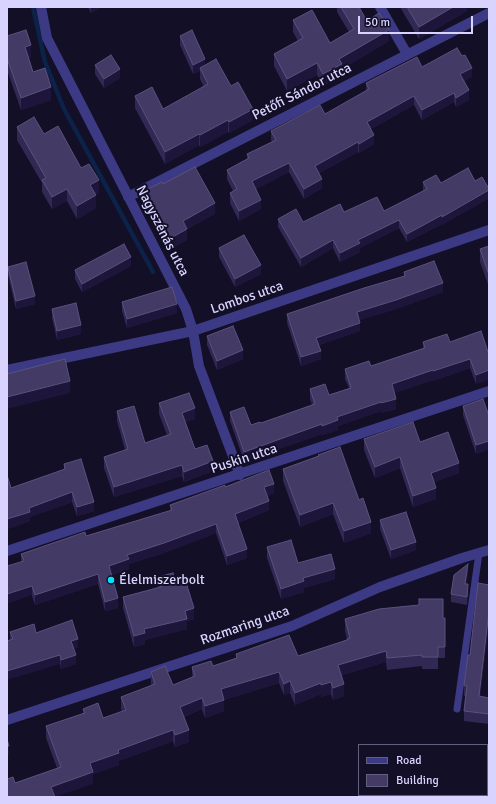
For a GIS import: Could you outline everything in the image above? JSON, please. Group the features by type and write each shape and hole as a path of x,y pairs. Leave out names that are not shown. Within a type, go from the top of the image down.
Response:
{"street":[{"name":"Nagyszénás utca","path":"41,7 47,38 186,309 193,331 199,366 240,475"},
{"path":"380,7 407,54"},
{"name":"Petőfi Sándor utca","path":"128,197 489,13"},
{"name":"Lombos utca","path":"7,370 193,331 489,230"},
{"name":"Puskin utca","path":"7,551 240,475 489,391"},
{"name":"Rozmaring utca","path":"7,720 292,626 380,587 484,552"}],"lane":[{"path":"457,709 484,552"}],"building":[{"path":"341,7 359,7 367,21 379,13 389,30 339,59 342,64 323,74 317,63 287,79 274,54 303,38 293,20 312,10 330,43 354,29"},
{"path":"407,7 453,7 419,27"},
{"path":"26,30 31,45 25,47 33,72 45,68 51,87 21,98 7,58 7,36"},
{"path":"192,30 205,59 193,65 180,36"},
{"path":"457,48 462,56 465,55 472,68 460,74 469,90 456,98 454,93 422,110 414,96 367,122 374,135 359,144 358,142 315,166 322,179 304,189 289,163 252,181 261,200 239,211 230,193 237,189 227,170 249,158 247,154 276,140 271,131 320,105 325,114 369,89 366,83 417,57 422,67"},
{"path":"111,55 120,69 104,79 95,65"},
{"path":"216,59 231,86 238,82 253,109 229,122 228,120 200,135 199,134 165,152 135,96 152,87 163,109 208,84 200,68"},
{"path":"34,117 44,134 58,126 81,168 89,164 99,180 90,185 96,195 77,206 67,189 52,197 42,180 46,178 17,127"},
{"path":"195,167 215,203 183,221 187,229 169,239 144,191 162,182 163,184"},
{"path":"468,168 475,181 482,177 489,190 442,217 442,215 407,234 399,220 358,240 360,243 340,253 333,240 301,258 278,219 296,209 303,222 340,204 344,212 377,197 384,211 427,189 423,182 436,175 441,183"},
{"path":"244,235 261,265 235,279 219,248"},
{"path":"124,244 131,257 82,284 75,270"},
{"path":"489,246 489,275 480,249"},
{"path":"434,261 443,283 357,312 360,323 316,338 321,351 301,357 287,314 405,276 404,272"},
{"path":"26,262 35,296 16,301 8,267"},
{"path":"172,287 177,304 127,319 122,302"},
{"path":"76,303 81,325 57,331 52,309"},
{"path":"233,326 243,350 217,361 207,336"},
{"path":"481,331 489,355 489,370 476,375 470,359 433,370 392,384 396,399 381,402 337,417 338,420 322,426 322,424 244,452 230,412 244,407 251,425 261,423 315,404 310,389 325,384 329,395 351,388 345,369 369,361 371,366 425,348 423,342 447,334 450,342"},
{"path":"65,359 70,381 7,397 7,374"},
{"path":"189,393 195,408 182,413 195,449 207,445 213,461 184,472 182,465 114,487 104,457 128,449 117,411 134,406 145,443 171,434 159,403"},
{"path":"483,399 489,416 489,441 476,445 463,406"},
{"path":"413,422 420,442 448,432 459,463 431,473 436,488 413,496 400,457 375,467 364,439"},
{"path":"340,447 359,500 363,498 371,522 344,531 333,503 300,515 283,469"},
{"path":"81,459 94,502 77,507 72,492 29,508 30,512 7,519 7,475 11,488 65,469 64,464"},
{"path":"269,470 274,484 264,487 269,501 235,514 247,549 227,556 216,524 127,555 129,559 109,566 118,598 105,602 98,574 35,595 32,586 7,594 7,566 24,561 21,554 85,532 86,536 172,510 170,505 225,485 225,487"},
{"path":"406,512 416,542 391,550 380,520"},
{"path":"291,540 298,563 331,554 335,569 303,578 304,581 281,589 267,547"},
{"path":"468,564 465,584 468,584 467,597 451,594 454,575"},
{"path":"173,573 174,579 184,576 194,608 185,611 187,619 144,629 145,633 134,636 123,597 161,587 158,577"},
{"path":"478,583 489,585 489,611 479,696 489,698 489,714 464,711 467,686 464,685 468,655 470,655"},
{"path":"419,599 443,599 443,618 445,618 445,647 438,647 438,657 422,657 422,655 387,658 386,651 338,665 344,684 333,688 331,682 321,685 321,683 295,693 290,681 284,684 279,672 221,689 224,700 205,706 202,698 180,707 189,730 175,735 173,730 118,750 119,753 90,763 93,772 51,787 55,797 7,797 7,779 13,777 15,783 61,767 46,726 85,713 83,709 98,703 103,718 126,710 121,697 155,684 151,672 165,666 173,685 195,676 192,667 211,661 213,666 237,658 236,654 289,635 298,656 350,638 345,619 379,609 419,605"},
{"path":"72,620 78,639 71,641 76,655 61,660 60,655 7,671 7,641 13,639 10,632 34,624 36,633"}],"waterway":[{"path":"33,7 45,62 64,109 153,272"}],"place":[{"name":"Élelmiszerbolt","path":"111,580"}]}
